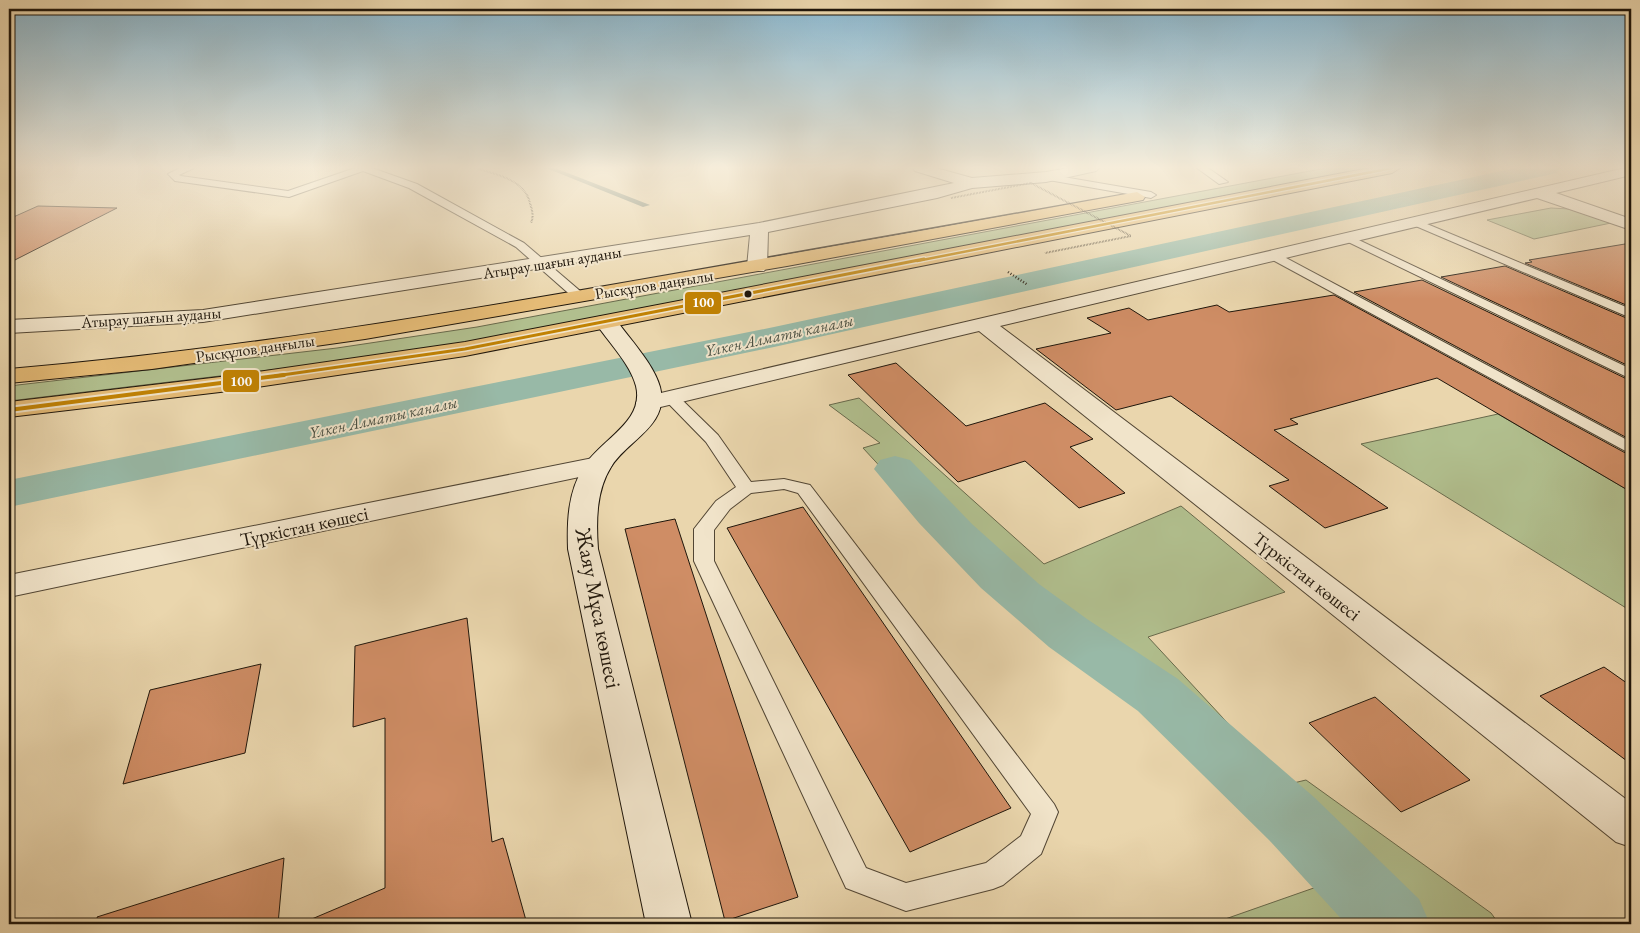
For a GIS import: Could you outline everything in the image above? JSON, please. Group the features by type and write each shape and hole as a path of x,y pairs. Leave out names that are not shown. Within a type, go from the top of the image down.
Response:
{"main road":[{"name":"Рысқұлов даңғылы","path":"9,376 80,371 239,352 398,328 756,267 1059,212"},
{"name":"Рысқұлов даңғылы","path":"9,410 198,389 347,369 606,322 1170,212"}],"street":[{"name":"Атырау шағын ауданы","path":"9,327 203,316 540,264 759,228 843,212"},
{"path":"606,322 655,393 983,324 1457,212"},
{"path":"1592,212 1631,225"},
{"path":"756,267 759,228"},
{"name":"Түркістан көшесі","path":"983,324 1631,828"},
{"name":"Жаяу Мұса көшесі","path":"655,393 638,425 598,465 584,498 581,519 583,549 669,924"},
{"name":"Түркістан көшесі","path":"9,586 598,465"}],"lane":[{"path":"459,212 520,245 540,264 580,296"},
{"path":"1415,222 1631,314"},
{"path":"1346,237 1631,375"},
{"path":"1273,255 1631,449"},
{"path":"655,393 712,439 746,488"},
{"path":"784,484 804,489 1044,812 1031,845 993,875 906,897 856,878 704,561 704,530 723,505 746,488 784,484"}],"path":[{"path":"520,245 533,220 532,212"},
{"path":"1045,253 1131,236 1085,212"},
{"path":"1002,268 1030,286"}],"green space":[{"path":"1094,212 1147,212 485,339 338,362 9,401 9,386 337,348 477,327"},
{"path":"1532,212 1577,212 1611,223 1534,239 1487,220"},
{"path":"859,398 1044,564 1181,506 1285,592 1148,637 1285,785 1306,780 1491,913 1499,924 1211,924 1328,883 1113,677 1029,628 863,448 880,443 829,405"},
{"path":"1498,414 1631,492 1631,611 1361,444"}],"building":[{"path":"26,212 110,212 9,263 9,219"},
{"path":"1631,243 1631,307 1525,263 1532,262 1529,260"},
{"path":"1505,266 1631,320 1631,367 1441,277"},
{"path":"1422,280 1631,381 1631,440 1354,292"},
{"path":"1334,295 1631,456 1631,492 1437,378 1290,419 1298,424 1274,430 1388,508 1325,528 1269,486 1289,480 1171,396 1116,410 1036,349 1111,333 1087,318 1129,308 1148,320 1217,305 1229,312"},
{"path":"896,363 966,426 1045,403 1093,439 1070,447 1125,493 1079,508 1025,461 958,482 848,375"},
{"path":"803,507 1011,808 910,852 727,528"},
{"path":"675,519 798,897 725,921 625,529"},
{"path":"467,618 492,842 503,838 527,924 300,924 385,888 385,718 353,727 355,646"},
{"path":"261,664 245,753 123,784 150,690"},
{"path":"1604,667 1631,686 1631,764 1540,696"},
{"path":"1375,697 1470,780 1401,812 1309,723"},
{"path":"284,858 278,924 99,924 97,917"}],"waterway":[{"name":"Үлкен Алматы каналы","path":"9,494 774,337 1349,212"},
{"path":"895,469 955,535 1021,596 1068,633 1125,670 1158,695 1292,819 1394,924"}],"transit line":[{"name":"100","path":"9,410 237,382 465,349 1169,212"}]}
